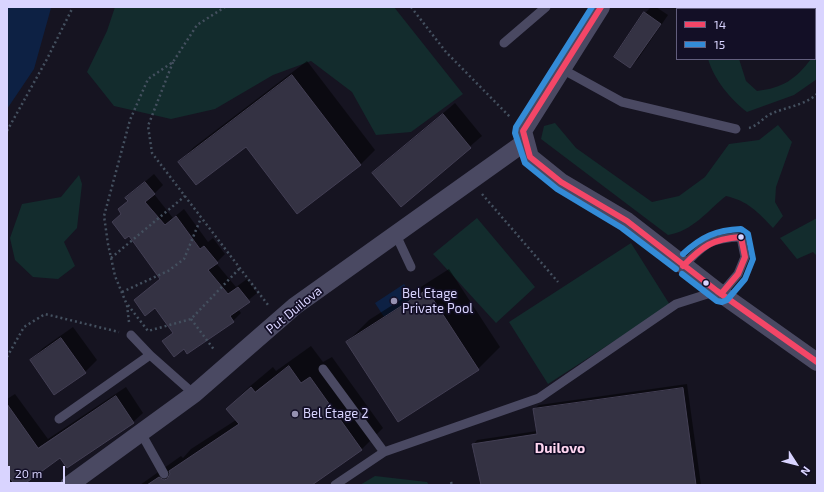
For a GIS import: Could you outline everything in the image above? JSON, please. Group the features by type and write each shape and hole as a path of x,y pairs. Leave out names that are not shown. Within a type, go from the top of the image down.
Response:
{"street":[{"name":"Put Duilova","path":"69,485 194,394 295,306 471,181 524,137 562,68 601,7"},
{"path":"524,137 530,157 561,182 627,221 719,293 817,362"}],"lane":[{"path":"504,43 546,7"},
{"path":"562,68 622,102 736,129"},
{"path":"396,235 411,267"},
{"path":"335,485 384,452 539,398 676,304 719,293 738,274 745,257 741,237 722,238 704,244 683,266"},
{"path":"131,335 150,355 194,394"},
{"path":"59,419 150,355"},
{"path":"323,369 384,452"},
{"path":"141,433 164,474"}],"path":[{"path":"7,131 47,59 73,7"},
{"path":"225,7 197,25 173,62 148,126 152,153 280,320"},
{"path":"411,7 446,52 524,137"},
{"path":"173,62 148,79 130,120 104,216 115,276 127,305 148,331 191,320 240,268"},
{"path":"736,129 753,127 772,113 787,110 817,94"},
{"path":"471,181 558,282"},
{"path":"111,258 185,196"},
{"path":"122,292 168,271 184,259 201,217"},
{"path":"7,357 24,327 45,314 131,335"},
{"path":"191,320 227,366"}],"green space":[{"path":"115,7 394,7 463,94 411,132 376,135 352,92 311,61 273,75 215,109 171,119 114,106 87,72 107,31"},
{"path":"694,7 728,7 728,8"},
{"path":"817,51 817,79 794,95 747,112 723,88 714,74 708,60 739,60 746,81 757,91 782,85 800,72 810,60 816,60"},
{"path":"555,123 576,148 652,202 679,196 705,177 729,144 759,140 778,125 792,142 776,187 775,202 783,216 773,228 747,204 726,196 692,225 677,233 668,235 541,139 544,126"},
{"path":"79,175 82,184 77,228 64,242 75,266 58,279 33,277 15,260 10,238 22,204 61,197"},
{"path":"477,218 535,287 496,323 433,254"},
{"path":"817,218 817,256 813,252 797,259 780,238"},
{"path":"631,243 670,305 548,384 509,322"},
{"path":"375,476 427,482 429,485 360,485"}],"water":[{"path":"7,7 51,8 34,69 7,109"},
{"name":"Bel Etage Private Pool","path":"404,284 414,299 384,317 375,303"}],"building":[{"path":"644,12 661,24 630,68 614,57"},
{"path":"292,75 361,165 297,214 246,147 196,185 178,162"},
{"path":"443,114 471,148 401,207 372,173"},
{"path":"145,182 155,194 145,202 165,225 176,216 200,249 204,246 218,263 208,270 228,294 238,287 250,302 230,316 234,322 187,354 184,349 174,357 162,341 173,333 155,308 145,316 134,300 160,279 129,236 125,239 112,222 121,214 118,209 128,201 125,198"},
{"path":"427,290 479,370 398,422 346,342"},
{"path":"61,338 86,373 54,395 30,360"},
{"name":"Bel Étage 2","path":"289,366 301,383 310,377 362,450 312,485 147,485 159,477 164,480 167,479 170,474 169,471 239,424 226,409 251,387 255,392"},
{"path":"683,388 696,485 481,485 472,444 537,434 533,409"},
{"path":"116,396 134,423 67,468 60,458 23,485 15,485 7,474 7,404 38,448"}],"transit line":[{"name":"15","path":"592,7 516,127 515,133 525,163 557,189 622,228 676,269"},
{"name":"14","path":"601,7 523,131 530,157 561,182 627,221 717,291 817,362"},
{"name":"15","path":"682,274 717,301 722,302 727,300 745,279 753,259 748,234 741,229 724,231 709,236 696,243 683,254"},
{"name":"14","path":"683,266 696,253 709,245 715,242 741,237 745,257 738,274 721,294"}],"place":[{"name":"Bel Etage Private Pool","path":"394,301"},
{"name":"Bel Étage 2","path":"295,414"}],"district":[{"name":"Duilovo","path":"560,448"}]}
